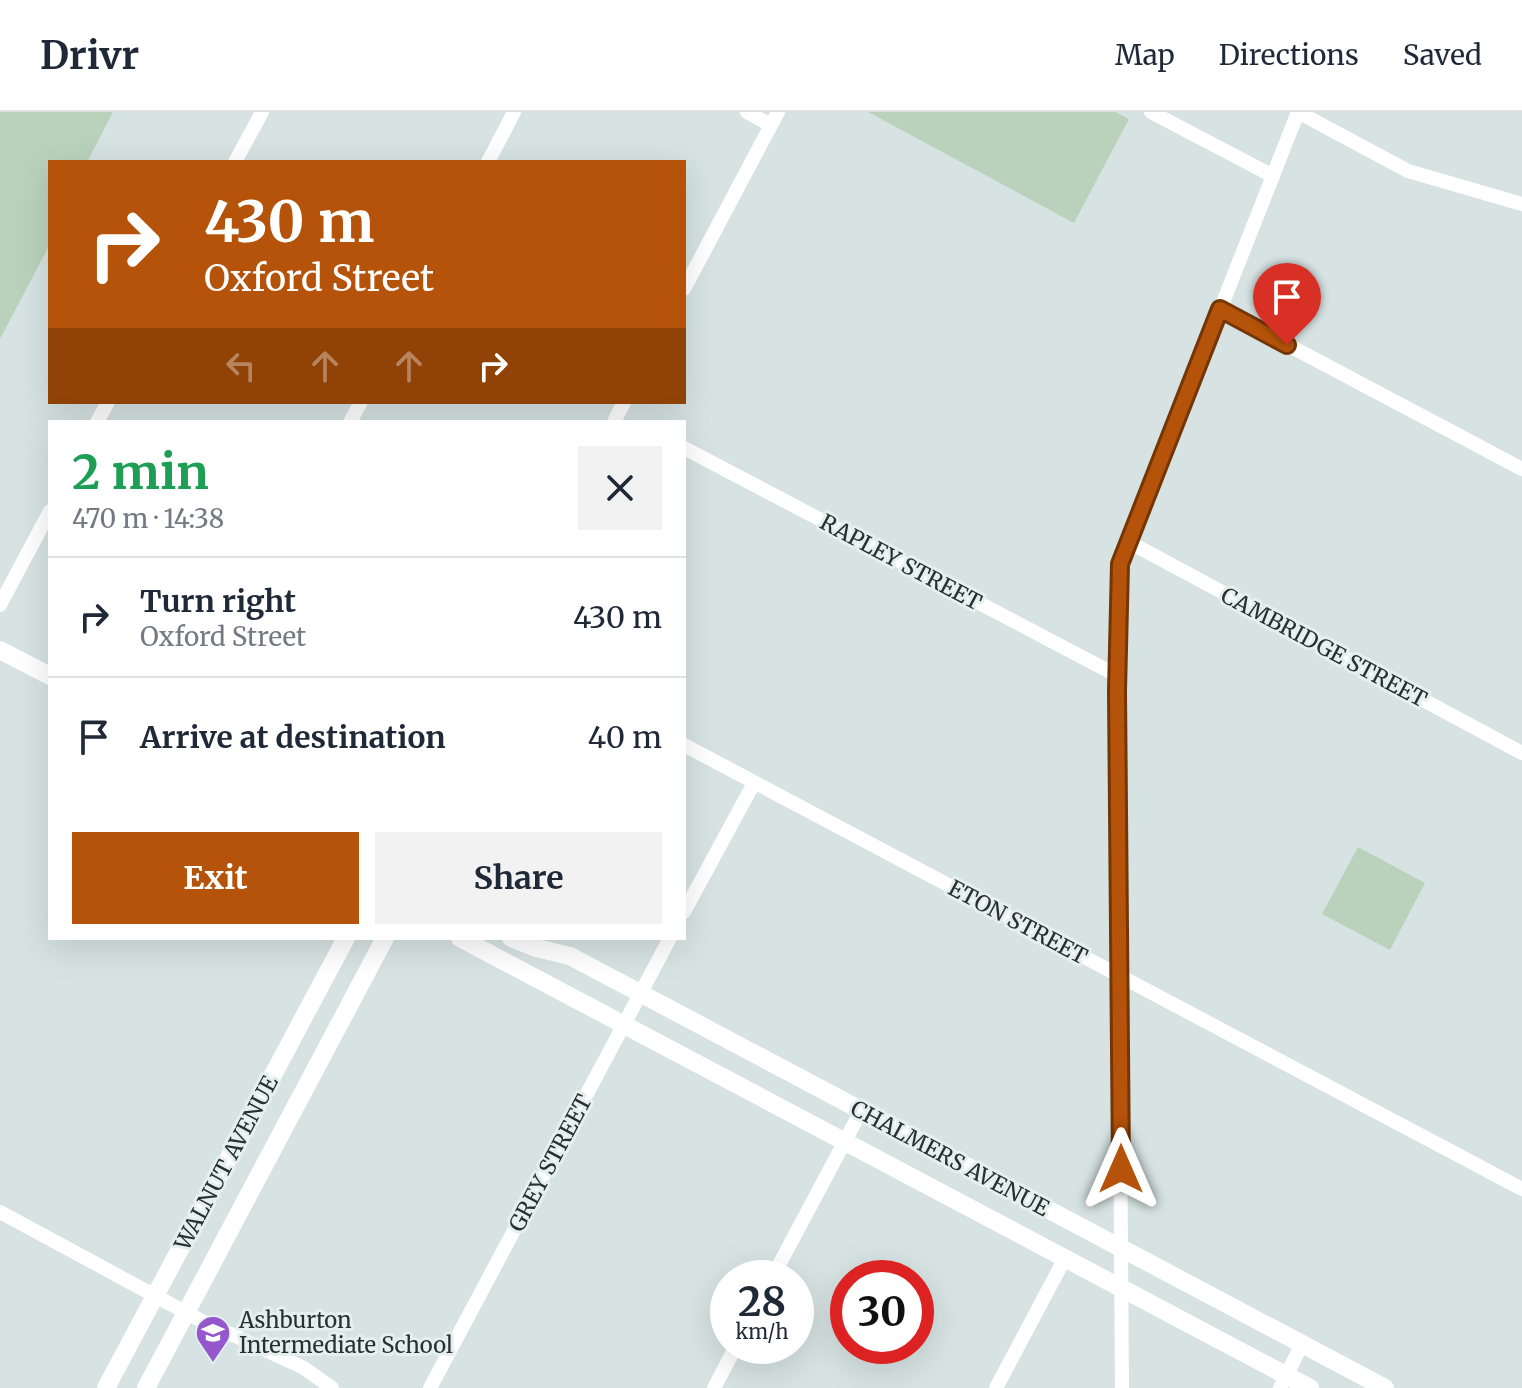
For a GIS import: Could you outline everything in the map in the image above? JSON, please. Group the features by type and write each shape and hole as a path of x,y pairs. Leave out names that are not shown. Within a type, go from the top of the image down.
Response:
{"street":[{"path":"236,160 262,112"},
{"path":"489,160 514,112"},
{"path":"686,285 775,118 747,112"},
{"path":"1151,112 1273,176"},
{"path":"1122,1388 1118,676 1120,564 1127,541 1298,112 1408,171 1522,204"},
{"path":"1220,309 1522,469"},
{"name":"RAPLEY STREET","path":"686,449 1118,676"},
{"path":"0,605 48,515"},
{"name":"CAMBRIDGE STREET","path":"1127,541 1522,753"},
{"path":"0,650 48,675"},
{"name":"ETON STREET","path":"686,746 1522,1189"},
{"path":"686,908 754,783"},
{"name":"WALNUT AVENUE","path":"106,1388 345,940"},
{"name":"WALNUT AVENUE","path":"146,1388 384,940"},
{"name":"CHALMERS AVENUE","path":"464,940 1065,1258 1283,1382 1310,1388"},
{"name":"CHALMERS AVENUE","path":"516,940 570,956 1122,1252 1385,1388"},
{"name":"GREY STREET","path":"430,1388 669,940"},
{"path":"782,1260 861,1111"},
{"path":"0,1212 186,1312 304,1368 332,1388"},
{"path":"996,1388 1065,1258"},
{"path":"1283,1382 1302,1344"},
{"path":"714,1388 727,1364"}],"green space":[{"path":"0,112 113,112 88,160 48,160 48,248 0,339"},
{"path":"868,112 1115,112 1129,119 1074,223"},
{"path":"1358,847 1425,883 1390,950 1322,914"}],"place":[{"name":"Ashburton Intermediate School","path":"213,1364"}],"route":[{"path":"1121,1169 1117,691 1120,564 1220,309 1287,345"}]}
